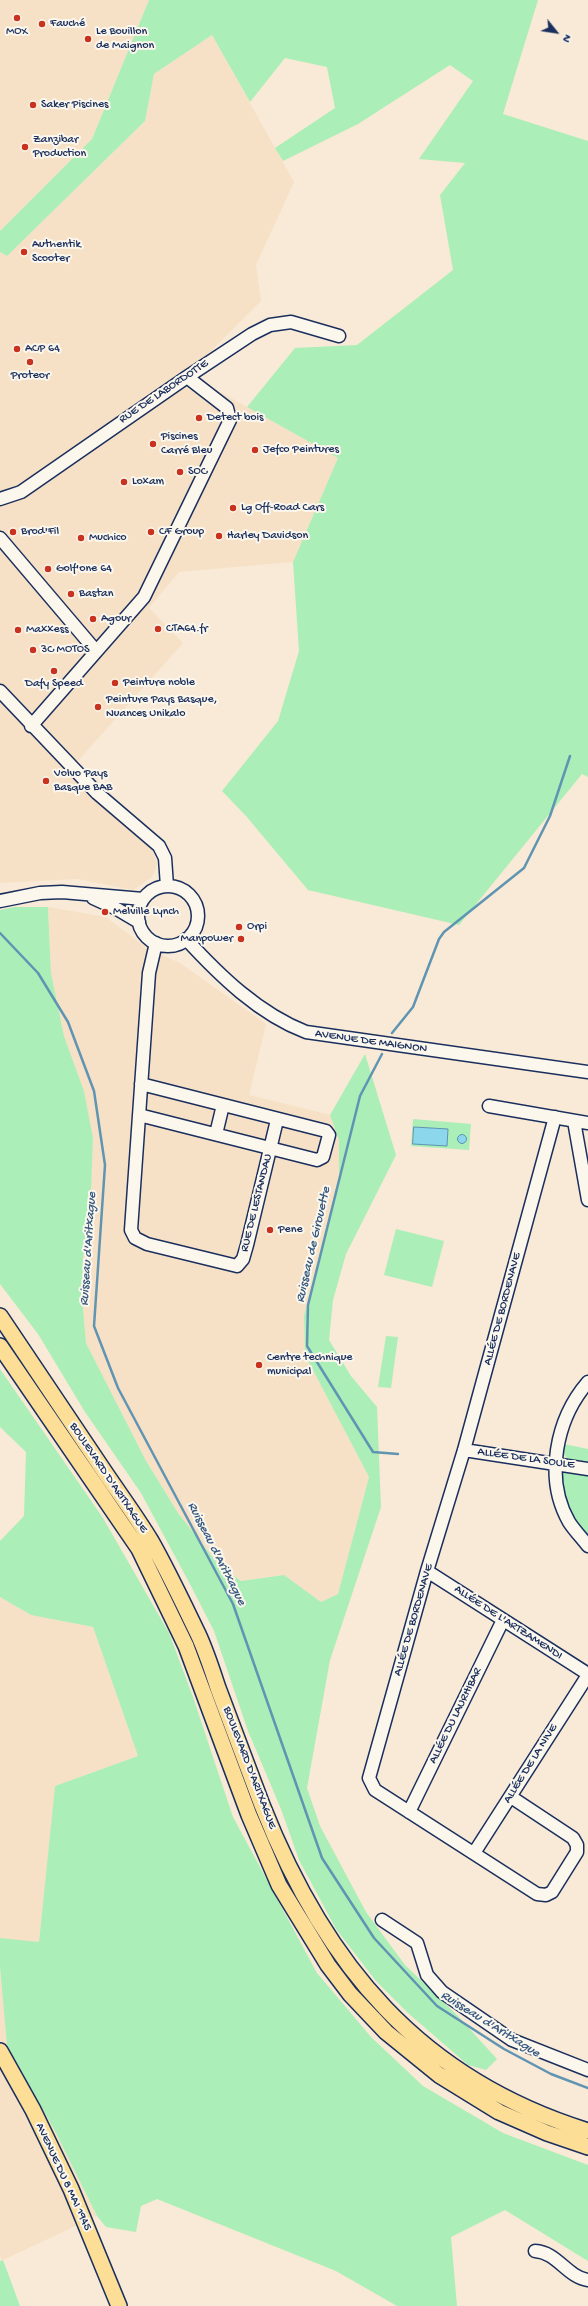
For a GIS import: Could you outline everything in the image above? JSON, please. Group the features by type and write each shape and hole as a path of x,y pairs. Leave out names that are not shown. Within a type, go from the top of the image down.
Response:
{"main road":[{"name":"BOULEVARD D'ARITXAGUE","path":"0,1316 150,1540 200,1637 266,1814 293,1873 327,1937 340,1956 365,1987 394,2018 446,2061 474,2080 507,2099 541,2114 588,2131"},
{"name":"BOULEVARD D'ARITXAGUE","path":"0,1346 139,1549 186,1646 249,1815 279,1885 328,1965 354,1998 386,2032 439,2075 483,2104 515,2120 588,2147"},
{"name":"AVENUE DU 8 MAI 1945","path":"0,2051 33,2110 71,2190 119,2306"}],"street":[{"name":"RUE DE LABORDOTTE","path":"0,499 21,492 187,377 252,334 270,325 291,322 339,336"},
{"path":"31,726 144,597 230,420 228,408 187,377"},
{"path":"0,538 96,650"},
{"path":"0,691 31,726 97,793 159,846 165,858 167,886"},
{"path":"167,886 185,891 192,898 197,906 198,917 196,926 186,939 172,945 156,943 148,938 139,922 138,914 143,900 153,890 167,886"},
{"path":"0,901 40,893 62,892 143,900"},
{"path":"82,894 117,909 139,922"},
{"name":"AVENUE DE MAIGNON","path":"186,939 216,972 234,986 278,1019 306,1032 588,1072"},
{"name":"RUE DE LESTANDAU","path":"156,943 149,973 141,1084 131,1230 135,1238 147,1244 236,1266 243,1258 277,1120"},
{"name":"RUE DE LESTANDAU","path":"139,1114 317,1160 323,1157 329,1135 326,1130 277,1120 141,1084"},
{"path":"216,1134 223,1106"},
{"path":"489,1106 588,1123"},
{"name":"ALLÉE DE BORDENAVE","path":"510,1797 573,1838 577,1845 577,1852 552,1892 546,1895 537,1894 375,1790 369,1778 427,1570 464,1450 555,1117"},
{"path":"574,1121 588,1200"},
{"path":"588,1382 572,1403 565,1417 559,1437 556,1464 558,1488 569,1522 588,1546"},
{"name":"ALLÉE DE LA SOULE","path":"464,1450 588,1469"},
{"name":"ALLÉE DE L'ARTZAMENDI","path":"427,1570 588,1675"},
{"name":"ALLÉE DU LAURHIBAR","path":"409,1812 503,1620"},
{"name":"ALLÉE DE LA NIVE","path":"474,1853 588,1675"},
{"path":"382,1920 417,1943 427,1975 442,1992 512,2040 588,2070"},
{"path":"535,2251 550,2255 574,2276 588,2280"}],"shaded area":[{"path":"0,0 149,0 92,139 0,231"},
{"path":"212,35 294,182 256,265 261,301 188,374 338,458 293,562 179,572 149,608 183,643 77,762 153,850 157,865 152,877 133,890 78,879 0,883 0,252 7,256 145,121 154,74"},
{"path":"48,907 106,917 148,949 180,963 266,1024 249,1095 330,1115 339,1140 339,1176 304,1316 305,1355 369,1477 338,1594 321,1602 284,1575 241,1581 218,1564 178,1513 145,1459 86,1343 82,1296 83,1257 90,1222 93,1138 84,1091 64,1036 51,973"},
{"path":"0,1597 31,1615 93,1627 138,1756 55,1786 39,1943 0,1938"},
{"path":"0,1967 7,2046 55,2131 97,2216 3,2260 0,2257"}],"green space":[{"path":"149,0 538,0 503,114 588,141 588,777 582,774 459,925 308,890 246,816 222,791 278,721 299,651 293,562 338,458 247,407 295,348 357,345 453,270 440,195 465,163 419,159 473,81 450,65 358,124 283,161 275,148 335,108 327,67 285,58 250,102 212,35 154,74 145,121 7,256 0,252 0,231 92,139"},
{"path":"14,907 48,907 51,973 64,1036 84,1091 93,1138 90,1222 83,1257 82,1296 86,1343 145,1459 178,1513 218,1564 241,1581 284,1575 321,1602 338,1594 369,1477 305,1355 304,1316 339,1176 339,1140 330,1115 365,1054 396,1155 346,1254 333,1300 329,1340 351,1376 377,1407 381,1507 330,1660 307,1788 320,1826 366,1912 405,1965 457,2015 497,2059 486,2070 468,2065 408,2013 376,1981 336,1929 299,1860 281,1809 248,1731 214,1631 191,1586 141,1493 85,1412 38,1334 0,1284 0,910"},
{"path":"413,1119 471,1124 469,1150 411,1146"},
{"path":"396,1229 444,1241 432,1287 384,1275"},
{"path":"386,1336 398,1337 391,1388 378,1387"},
{"path":"0,1369 103,1518 169,1633 193,1697 233,1817 317,1973 371,2037 423,2086 503,2133 588,2165 588,2261 505,2210 451,2237 457,2306 397,2306 336,2271 157,2199 141,2206 136,2232 106,2227 97,2216 55,2131 7,2046 0,1967 0,1938 39,1942 55,1786 138,1756 93,1627 31,1615 0,1597 0,1541 24,1516 26,1452 0,1427"},
{"path":"564,1444 588,1449 588,1462 567,1459 563,1453"},
{"path":"566,1471 588,1474 588,1540 574,1518 565,1494 561,1473"},
{"path":"3,2260 20,2306 0,2306 0,2261"}],"water":[{"path":"414,1127 448,1129 447,1146 413,1144"},
{"path":"462,1134 467,1139 462,1144 457,1139"}],"waterway":[{"name":"Ruisseau de Girouette","path":"392,1033 413,1007 439,939 444,932 524,868 550,816 570,756"},
{"name":"Ruisseau d'Aritxague","path":"0,933 38,973 68,1022 94,1091 105,1165 94,1326 118,1388 233,1604 322,1858 374,1938 437,2006 504,2049 551,2074 588,2088"},
{"name":"Ruisseau de Girouette","path":"382,1054 360,1096 308,1305 307,1346 373,1452 398,1454"}],"place":[{"name":"MOX","path":"17,18"},
{"name":"Fauché","path":"42,24"},
{"name":"Le Bouillon de Maignon","path":"88,39"},
{"name":"Saker Piscines","path":"33,105"},
{"name":"Zanzibar Production","path":"25,147"},
{"name":"Authentik Scooter","path":"24,252"},
{"name":"ACP 64","path":"17,349"},
{"name":"Proteor","path":"30,362"},
{"name":"Detect bois","path":"199,418"},
{"name":"Piscines Carré Bleu","path":"153,444"},
{"name":"Jefco Peintures","path":"255,450"},
{"name":"SOC","path":"180,472"},
{"name":"Loxam","path":"124,482"},
{"name":"Lg Off-Road Cars","path":"233,508"},
{"name":"Brod'Fil","path":"13,532"},
{"name":"CF Group","path":"151,532"},
{"name":"Harley Davidson","path":"219,536"},
{"name":"Muchico","path":"81,538"},
{"name":"Golf'one 64","path":"48,569"},
{"name":"Bastan","path":"71,594"},
{"name":"Agour","path":"93,619"},
{"name":"CTA64.fr","path":"158,629"},
{"name":"Maxxess","path":"18,630"},
{"name":"3C MOTOS","path":"33,650"},
{"name":"Dafy Speed","path":"54,671"},
{"name":"Peinture noble","path":"115,683"},
{"name":"Peinture Pays Basque, Nuances Unikalo","path":"98,707"},
{"name":"Volvo Pays Basque BAB","path":"46,781"},
{"name":"Melville Lynch","path":"105,912"},
{"name":"Orpi","path":"239,927"},
{"name":"Manpower","path":"241,939"},
{"name":"Pene","path":"270,1230"},
{"name":"Centre technique municipal","path":"259,1365"}]}
